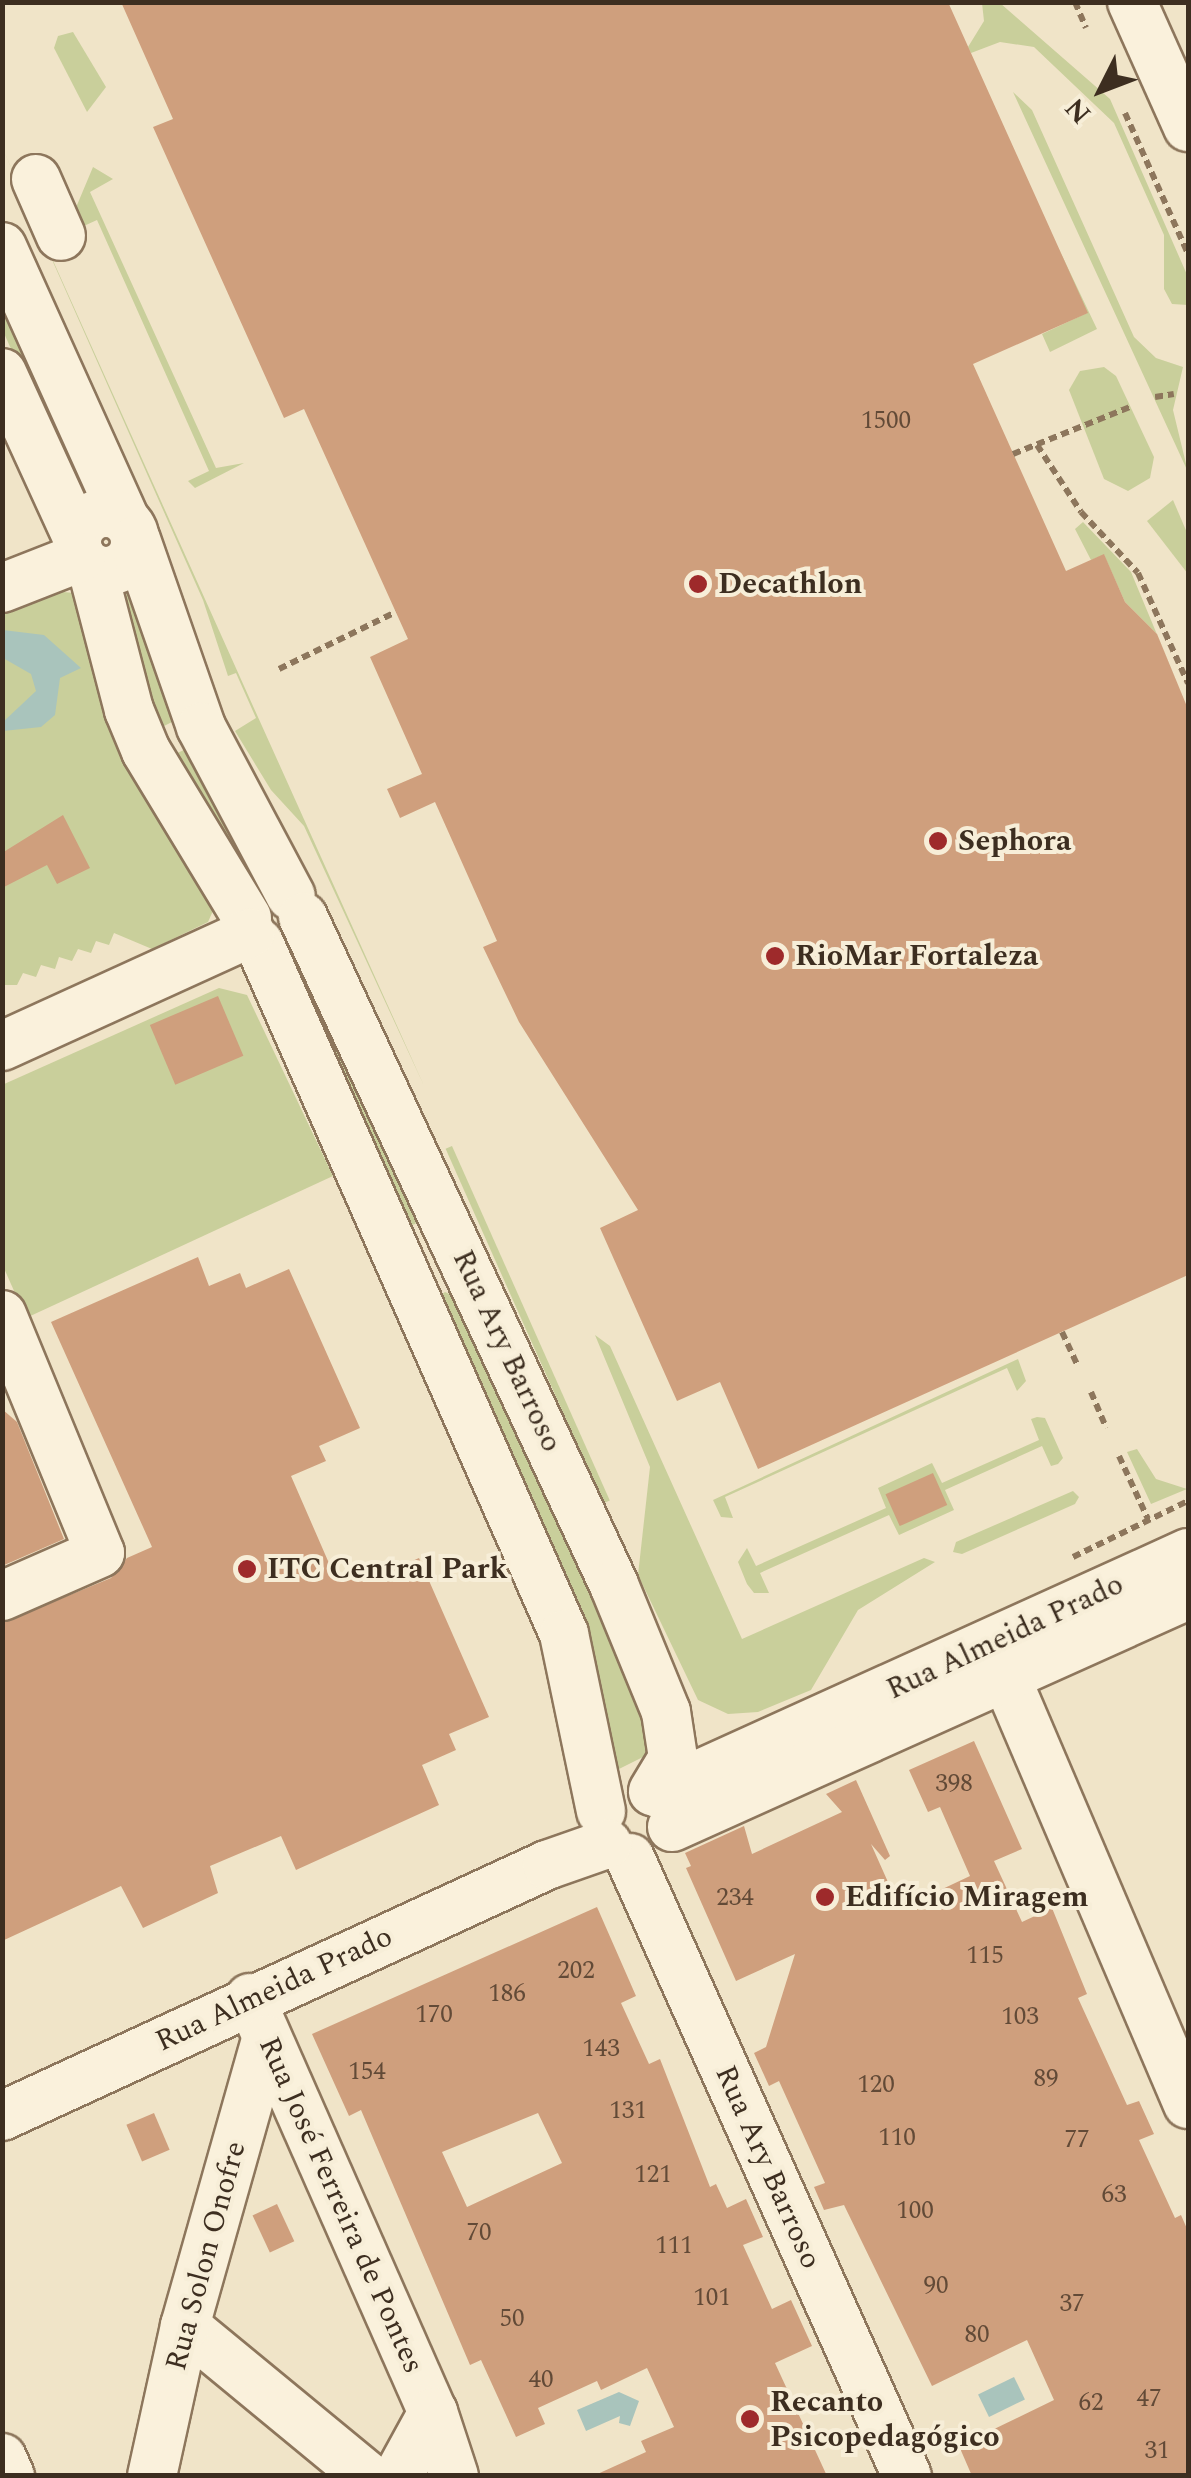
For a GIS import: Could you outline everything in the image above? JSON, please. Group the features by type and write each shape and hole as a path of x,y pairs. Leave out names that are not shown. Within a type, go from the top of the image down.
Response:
{"street":[{"path":"1132,2 1188,127"},
{"path":"36,179 61,236"},
{"name":"Rua Ary Barroso","path":"2,247 130,530 200,728 297,906 455,1239 666,1712 673,1758 661,1804"},
{"name":"Rua Ary Barroso","path":"2,372 84,554 140,737 252,931 564,1634 609,1834 907,2476"},
{"path":"2,588 84,554 96,514 130,530"},
{"path":"2,1046 252,931 289,944 297,906"},
{"path":"402,1262 455,1239"},
{"path":"2,1314 100,1554 2,1596"},
{"name":"Rua Almeida Prado","path":"661,1804 756,1752 1188,1553"},
{"name":"Rua Almeida Prado","path":"661,1804 1007,1680 1188,1596"},
{"path":"1007,1680 1188,2104"},
{"path":"666,1712 700,1738 756,1752"},
{"path":"622,1789 661,1804 662,1848 609,1834 622,1789"},
{"name":"Rua Almeida Prado","path":"2,2116 258,2018 609,1834"},
{"name":"Rua Solon Onofre","path":"152,2476 258,2018"},
{"name":"Rua José Ferreira de Pontes","path":"258,2018 433,2412 454,2476"},
{"path":"185,2326 367,2476"},
{"name":"Rua José Ferreira de Pontes","path":"398,2476 433,2412"},
{"path":"2,2458 10,2476"}],"path":[{"path":"1075,2 1086,28"},
{"path":"1124,112 1188,254"},
{"path":"1156,397 1174,394"},
{"path":"1013,454 1130,407"},
{"path":"1038,445 1081,512 1138,574 1188,683"},
{"path":"279,670 396,612"},
{"path":"1062,1332 1077,1364"},
{"path":"1091,1392 1106,1428"},
{"path":"1119,1456 1148,1519"}],"green space":[{"path":"982,3 1000,3 1110,99 1188,277 1188,305 1172,304 1164,289 1164,235 1114,123 1034,47 1000,42 971,53 968,47 984,21"},
{"path":"73,32 106,87 87,112 54,48 58,36"},
{"path":"1013,92 1032,110 1134,337 1156,358 1183,367 1173,410 1188,472"},
{"path":"2,147 425,1088 304,826 271,790 235,731 256,718 236,673 228,676 203,600"},
{"path":"93,167 113,179 90,192 216,468 244,463 195,488 188,481 209,471 97,220 75,230 72,217"},
{"path":"1057,245 1097,329 1050,352 1042,334 1087,313"},
{"path":"2,285 93,507 80,503 3,331"},
{"path":"1104,367 1116,376 1154,457 1150,478 1128,491 1104,479 1069,390 1080,371"},
{"path":"1173,500 1188,535 1188,574 1147,521"},
{"path":"1083,522 1131,572 1157,634 1125,602 1104,555 1091,560 1075,529"},
{"path":"125,574 174,721 156,730 116,584"},
{"path":"51,591 75,593 216,904 208,922 152,949 114,933 109,945 96,941 91,953 78,949 72,961 59,957 55,969 41,965 36,977 23,973 17,985 2,985 2,613"},
{"path":"188,748 259,887 169,757"},
{"path":"300,954 419,1219 415,1224 409,1226 287,960"},
{"path":"219,988 247,995 333,1176 26,1318 3,1266 2,1085"},
{"path":"452,1146 610,1500 603,1503 446,1149"},
{"path":"445,1292 456,1297 656,1740 647,1755 617,1770 612,1770 440,1296"},
{"path":"595,1335 610,1346 742,1639 924,1558 935,1562 858,1610 811,1690 758,1712 728,1714 698,1700 638,1575 650,1467"},
{"path":"1018,1359 1026,1381 1017,1391 1007,1368 725,1497 733,1518 721,1517 713,1500"},
{"path":"1045,1418 1063,1458 1058,1464 1051,1466 1042,1446 945,1490 954,1510 899,1535 889,1515 760,1573 769,1593 754,1593 747,1584 738,1562 747,1548 756,1566 886,1508 878,1488 932,1463 942,1483 1039,1440 1031,1419"},
{"path":"1137,1449 1156,1479 1187,1489 1151,1504 1127,1452"},
{"path":"1073,1491 1079,1497 1075,1504 962,1554 953,1552 956,1542"}],"water":[{"path":"3,630 44,635 81,668 60,678 55,715 41,727 3,731 3,722 36,691 31,674 3,658"},
{"path":"1014,2377 1025,2399 989,2417 978,2395"},
{"path":"619,2392 639,2401 630,2426 619,2423 620,2416 586,2431 577,2410"}],"building":[{"name":"RioMar Fortaleza","path":"121,2 948,2 1088,313 973,364 1066,571 1104,554 1125,602 1157,634 1188,709 1188,1275 758,1469 720,1382 677,1401 600,1228 638,1210 519,1022 483,947 497,941 435,802 400,818 387,789 422,774 370,657 408,639 304,409 284,418 153,127 173,119"},
{"path":"63,815 90,868 57,884 47,865 2,888 2,853"},
{"path":"218,996 243,1056 175,1085 150,1025"},
{"name":"ITC Central Park","path":"198,1257 209,1286 240,1273 246,1288 289,1269 360,1428 319,1446 326,1461 291,1476 335,1577 370,1562 377,1577 419,1558 489,1717 449,1734 456,1750 422,1765 439,1805 296,1870 281,1836 210,1866 218,1893 143,1928 121,1886 2,1941 2,1623 111,1578 127,1558 152,1547 51,1322"},
{"path":"2,1409 17,1422 64,1539 2,1566"},
{"path":"933,1473 947,1505 900,1526 885,1494"},
{"path":"974,1741 1022,1849 994,1861 1022,1922 1052,1908 1087,1994 1078,1998 1127,2105 1139,2101 1154,2134 1139,2140 1175,2218 1181,2215 1188,2231 1188,2476 972,2476 959,2446 1054,2400 1027,2340 932,2386 844,2205 824,2210 814,2187 825,2183 779,2081 769,2086 754,2053 766,2047 795,1954 736,1981 686,1868 691,1866 685,1853 744,1826 752,1854 842,1812 826,1794 856,1780 890,1856 885,1860 871,1844 900,1909 970,1876 940,1807 928,1812 909,1770"},
{"path":"597,1907 636,1996 621,2003 649,2064 660,2059 710,2187 716,2184 727,2208 746,2199 763,2237 743,2245 772,2309 791,2300 812,2346 775,2363 827,2476 593,2476 646,2452 641,2441 674,2427 647,2368 601,2390 597,2381 538,2408 545,2424 516,2437 481,2360 470,2365 361,2110 349,2116 312,2034","holes":["538,2113 562,2163 467,2207 442,2152"]},
{"path":"154,2113 170,2150 142,2162 126,2125"},
{"path":"277,2204 294,2241 270,2253 253,2215"}],"place":[{"name":"Decathlon","path":"698,584"},
{"name":"Sephora","path":"938,841"},
{"name":"RioMar Fortaleza","path":"775,956"},
{"name":"ITC Central Park","path":"247,1569"},
{"name":"Edifício Miragem","path":"825,1897"},
{"name":"Recanto Psicopedagógico","path":"750,2419"}]}
